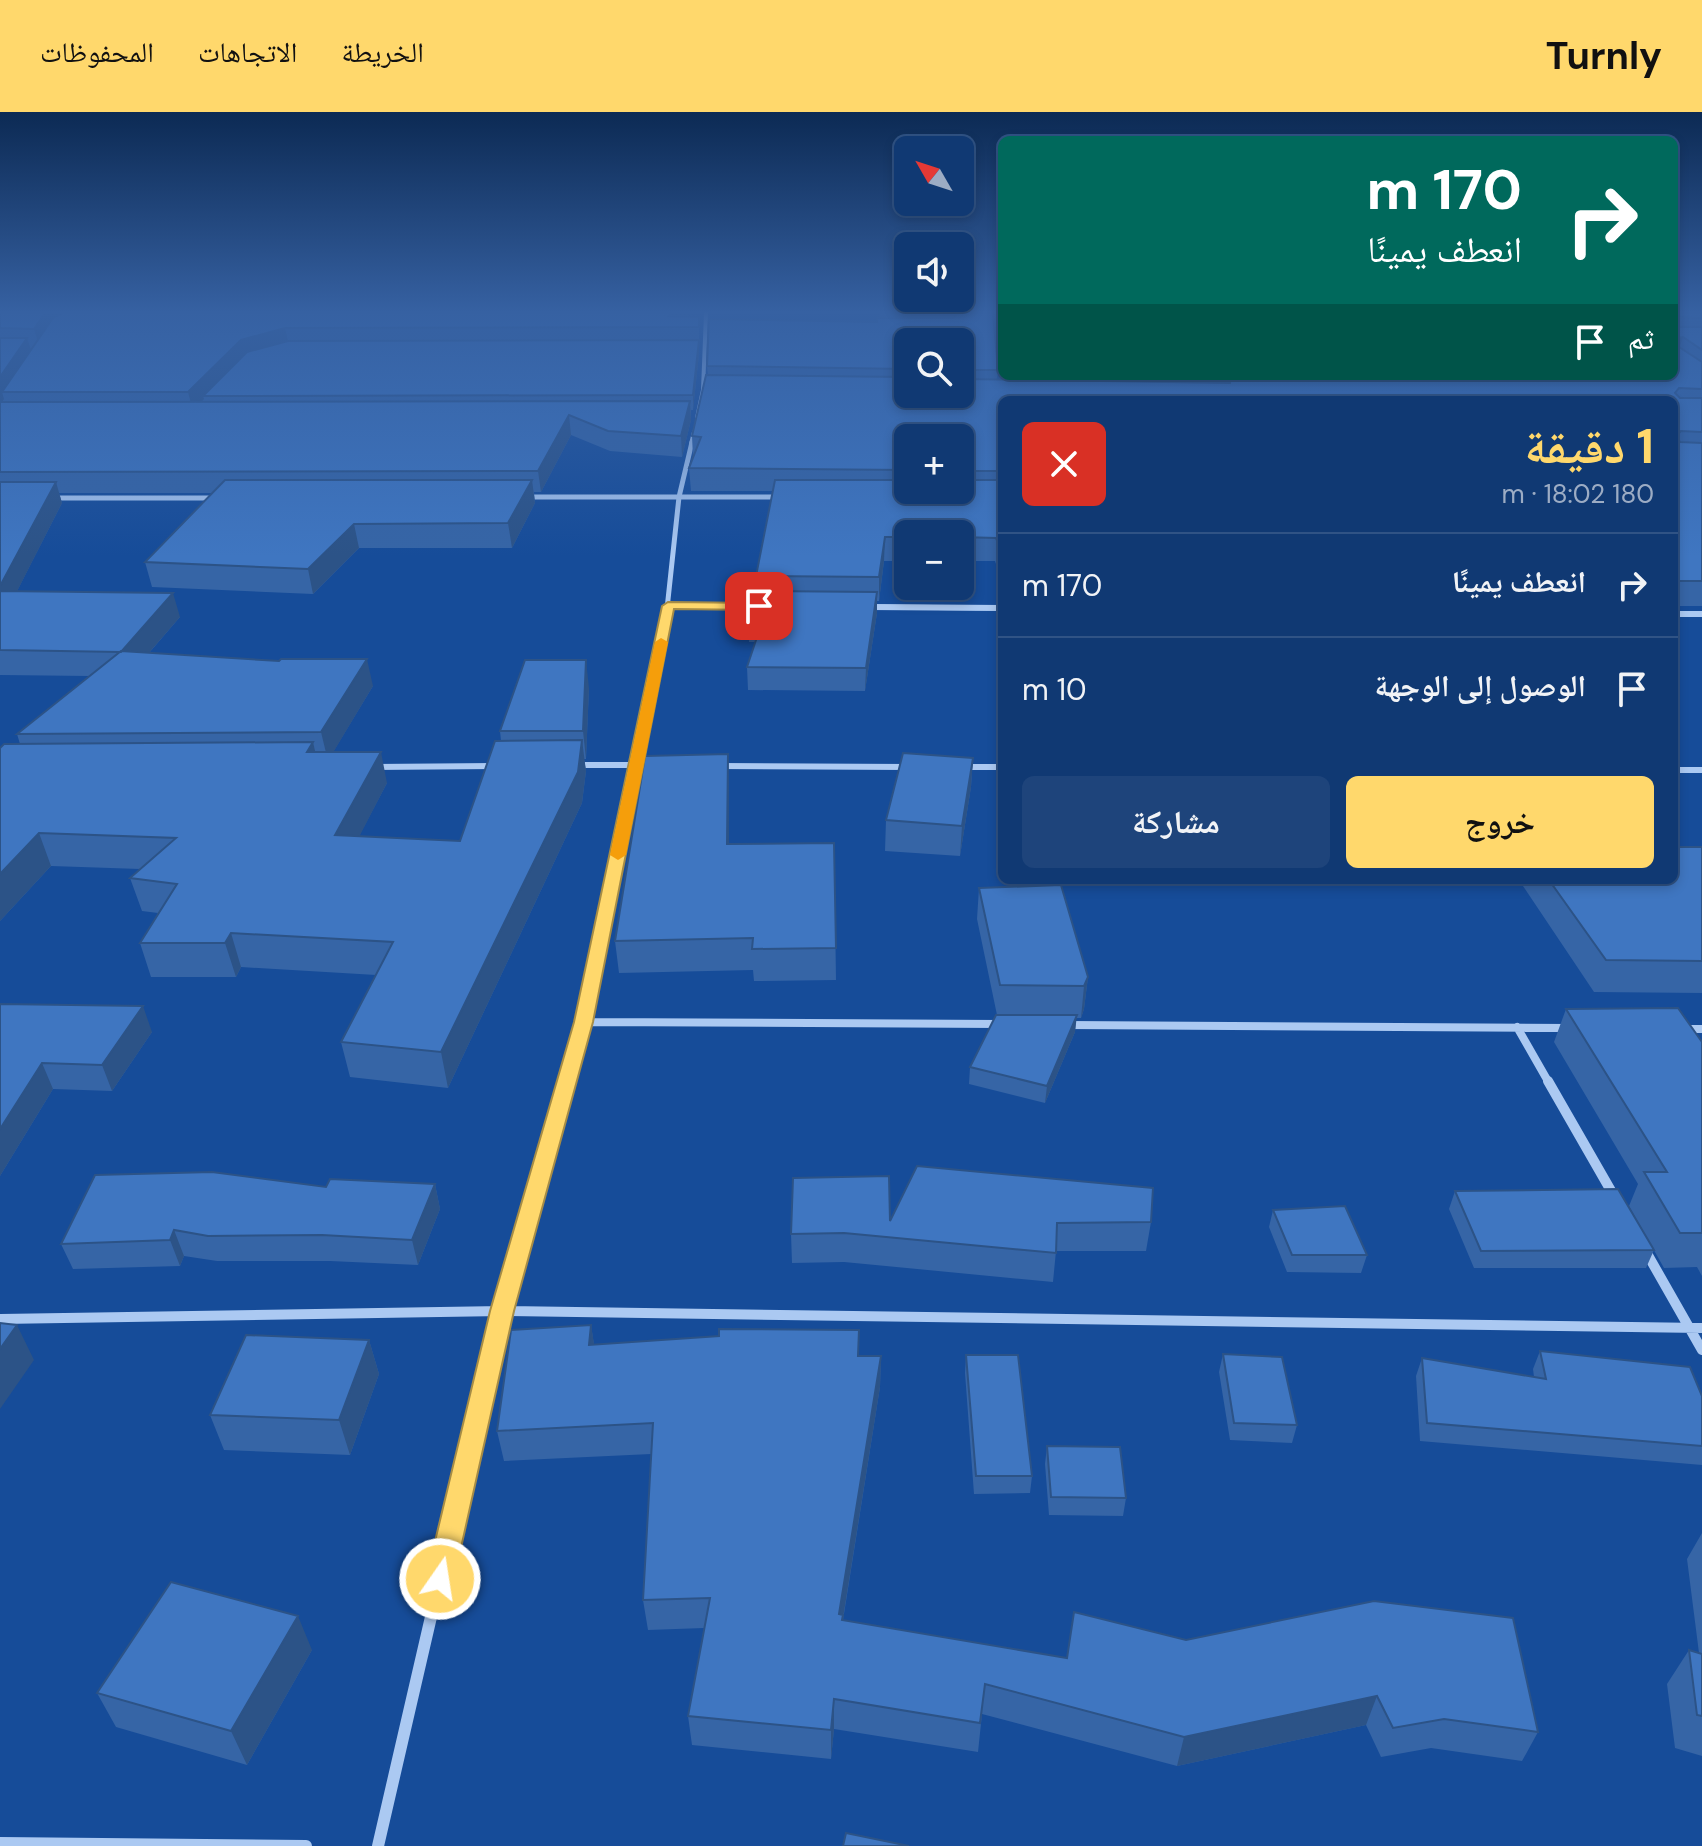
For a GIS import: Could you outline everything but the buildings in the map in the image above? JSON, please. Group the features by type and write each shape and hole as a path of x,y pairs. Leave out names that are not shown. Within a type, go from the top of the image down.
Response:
{"street":[{"path":"378,1846 502,1311 584,1022 668,606 679,497 702,394"},
{"path":"521,497 787,497"},
{"path":"47,498 221,498"},
{"path":"668,606 764,606"},
{"path":"859,607 998,608"},
{"path":"1678,614 1702,614"},
{"path":"558,765 653,765"},
{"path":"366,767 510,766"},
{"path":"717,766 923,767"},
{"path":"954,767 998,767"},
{"path":"1678,770 1702,770"},
{"path":"584,1022 1011,1024"},
{"path":"1058,1025 1578,1028"},
{"path":"1517,1027 1619,1204"},
{"path":"1671,1029 1702,1029"},
{"path":"1642,1245 1702,1350"},
{"path":"0,1319 502,1311 1702,1328"},
{"path":"0,1843 306,1846"}],"slow traffic":[{"path":"618,855 661,642"}],"route":[{"path":"440,1579 502,1311 584,1022 668,606 759,606"}]}
